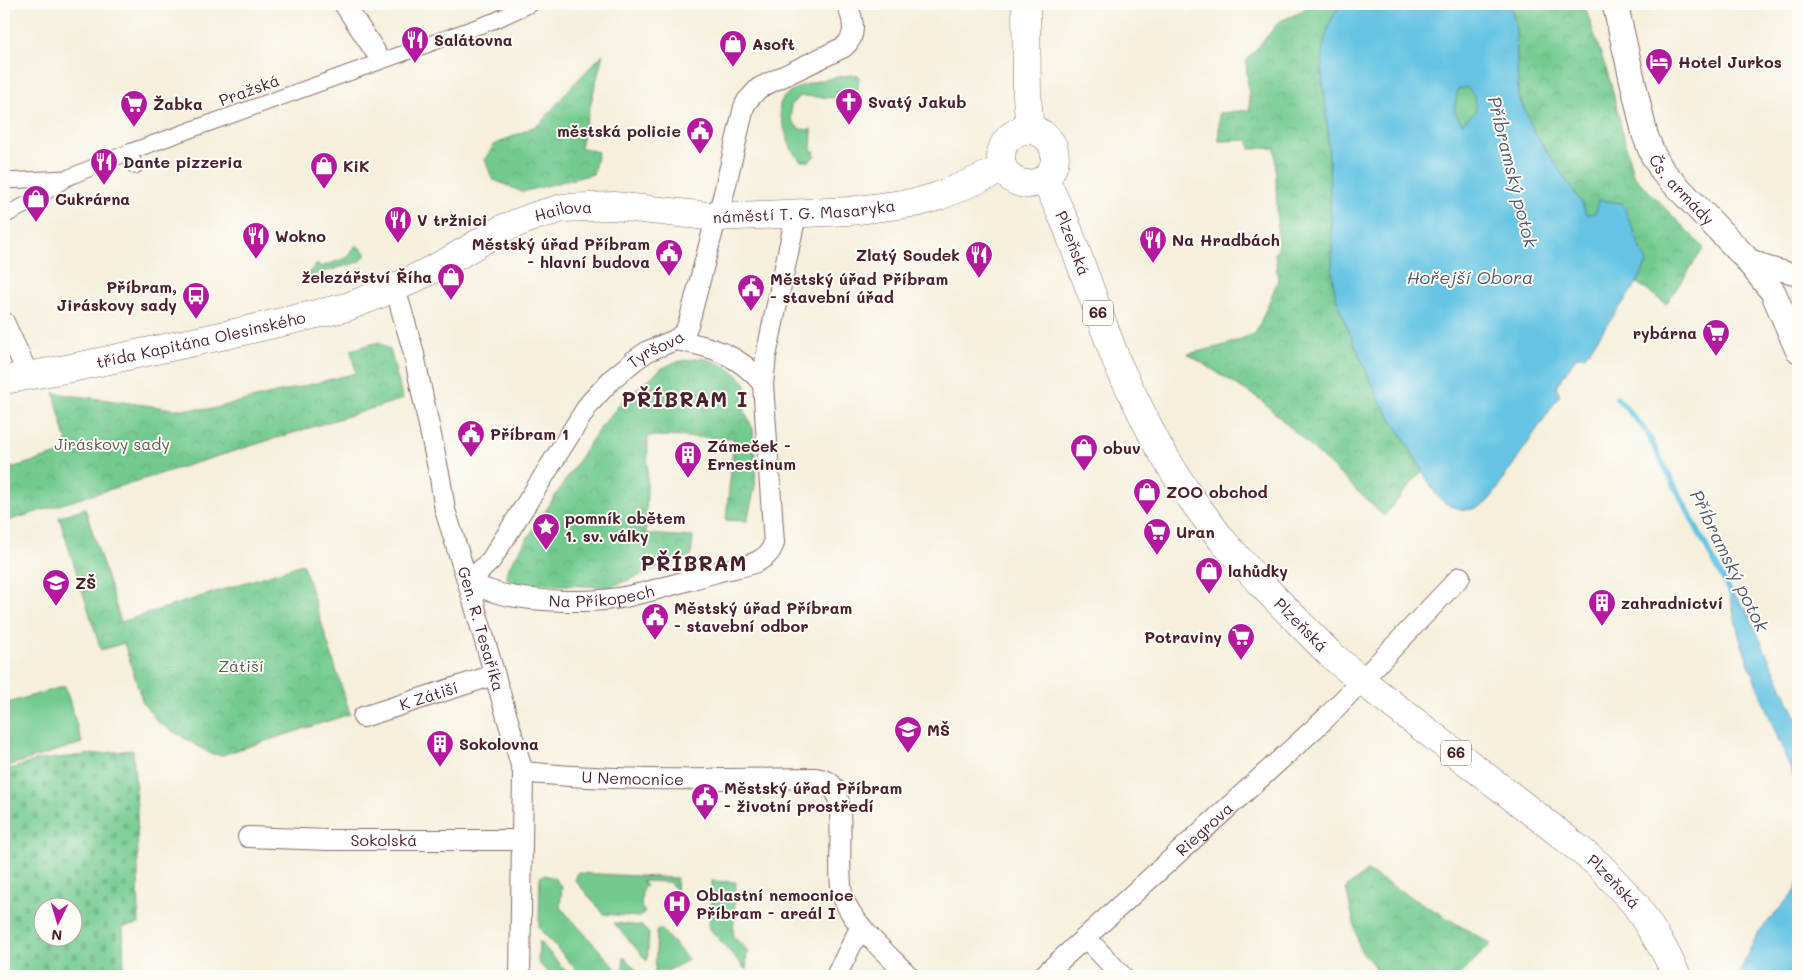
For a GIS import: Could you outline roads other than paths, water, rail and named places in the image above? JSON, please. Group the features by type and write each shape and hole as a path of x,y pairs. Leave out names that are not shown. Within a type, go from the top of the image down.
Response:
{"main road":[{"path":"1026,4 1027,96 1030,130"},
{"path":"1030,130 1040,132 1047,138 1053,145 1056,154 1055,164 1051,172 1045,179 1030,185 1022,184 1008,176 1000,160 1001,150 1005,142 1012,135 1030,130"},
{"name":"náměstí T. G. Masaryka","path":"714,226 796,214 850,211 919,202 939,196 1003,169"},
{"name":"Plzeňská","path":"1045,179 1066,224 1118,364 1157,444 1187,493 1222,540 1260,583 1329,653 1362,681 1599,865 1636,905 1664,950 1677,976"},
{"name":"Hailova","path":"395,288 504,228 563,208 614,206 714,226"},
{"name":"třída Kapitána Olesinského","path":"16,378 226,336 358,303 395,288"}],"street":[{"path":"344,4 378,56"},
{"name":"Pražská","path":"66,178 132,159 378,56 496,20 531,4"},
{"name":"Čs. armády","path":"1615,4 1645,135 1653,155 1663,172 1744,256 1772,292 1796,345"},
{"name":"náměstí T. G. Masaryka","path":"714,226 724,198 744,107 759,88 769,82 844,47 852,37 850,12"},
{"path":"4,181 66,178"},
{"path":"4,216 31,202 66,178"},
{"name":"Na Příkopech","path":"468,583 502,594 527,598 598,601 628,597 757,563 766,558 772,551 774,543 763,384 766,356 796,214"},
{"name":"Tyršova","path":"468,583 491,560 589,404 612,379 634,360 648,351 676,340 685,332 714,226"},
{"path":"1744,256 1768,267 1798,275"},
{"name":"Gen. R. Tesaříka","path":"395,288 413,350 445,510 523,772 520,976"},
{"path":"1796,345 1798,315"},
{"path":"4,322 16,378"},
{"path":"676,340 701,345 740,361 754,372 763,384"},
{"name":"Riegrova","path":"1043,976 1325,719 1460,577"},
{"name":"K Zátiší","path":"363,717 494,675"},
{"name":"U Nemocnice","path":"523,772 548,775 684,779 815,778 824,780 832,784 837,793 840,813 840,880 843,898 861,926"},
{"name":"Sokolská","path":"248,837 338,840 521,840"},
{"path":"836,976 861,926 909,976"},
{"path":"1086,938 1122,976"}],"water":[{"name":"Hořejší Obora","path":"1340,4 1510,4 1516,29 1518,95 1535,134 1581,202 1587,215 1596,212 1599,200 1622,203 1647,263 1637,283 1585,356 1577,356 1556,387 1560,395 1494,494 1487,502 1477,508 1463,509 1450,506 1435,493 1401,433 1380,402 1339,308 1333,283 1328,132 1322,72 1323,47 1330,23","holes":["1467,87 1475,97 1476,112 1462,123 1454,111 1458,89"]},
{"path":"1728,588 1746,609 1798,721 1798,788 1739,636"},
{"path":"1798,880 1798,976 1738,976 1757,934 1796,890"}],"waterway":[{"name":"Příbramský potok","path":"1617,398 1646,431 1731,594"}],"place":[{"name":"Salátovna","path":"415,64"},
{"name":"Asoft","path":"733,68"},
{"name":"Hotel Jurkos","path":"1659,86"},
{"name":"Svatý Jakub","path":"849,126"},
{"name":"Žabka","path":"134,128"},
{"name":"městská policie","path":"700,155"},
{"name":"Dante pizzeria","path":"104,186"},
{"name":"KiK","path":"324,190"},
{"name":"Cukrárna","path":"36,223"},
{"name":"V tržnici","path":"398,244"},
{"name":"Wokno","path":"256,260"},
{"name":"Na Hradbách","path":"1153,264"},
{"name":"Městský úřad Příbram - hlavní budova","path":"669,277"},
{"name":"Zlatý Soudek","path":"979,279"},
{"name":"železářství Říha","path":"451,301"},
{"name":"Městský úřad Příbram - stavební úřad","path":"751,312"},
{"name":"Příbram, Jiráskovy sady","path":"196,320"},
{"name":"rybárna","path":"1716,357"},
{"name":"Příbram 1","path":"471,458"},
{"name":"obuv","path":"1084,472"},
{"name":"Zámeček - Ernestinum","path":"688,479"},
{"name":"ZOO obchod","path":"1147,516"},
{"name":"pomník obětem 1. sv. války","path":"546,551"},
{"name":"Uran","path":"1157,556"},
{"name":"lahůdky","path":"1209,595"},
{"name":"ZŠ","path":"56,607"},
{"name":"zahradnictví","path":"1602,627"},
{"name":"Městský úřad Příbram - stavební odbor","path":"655,641"},
{"name":"Potraviny","path":"1241,661"},
{"name":"MŠ","path":"908,754"},
{"name":"Sokolovna","path":"440,768"},
{"name":"Městský úřad Příbram - životní prostředí","path":"705,821"},
{"name":"Oblastní nemocnice Příbram - areál I","path":"677,928"}],"district":[{"name":"PŘÍBRAM I","path":"685,400"},
{"name":"PŘÍBRAM","path":"694,564"}],"park label":[{"name":"Jiráskovy sady","path":"112,444"},
{"name":"Zátiší","path":"241,666"}]}
